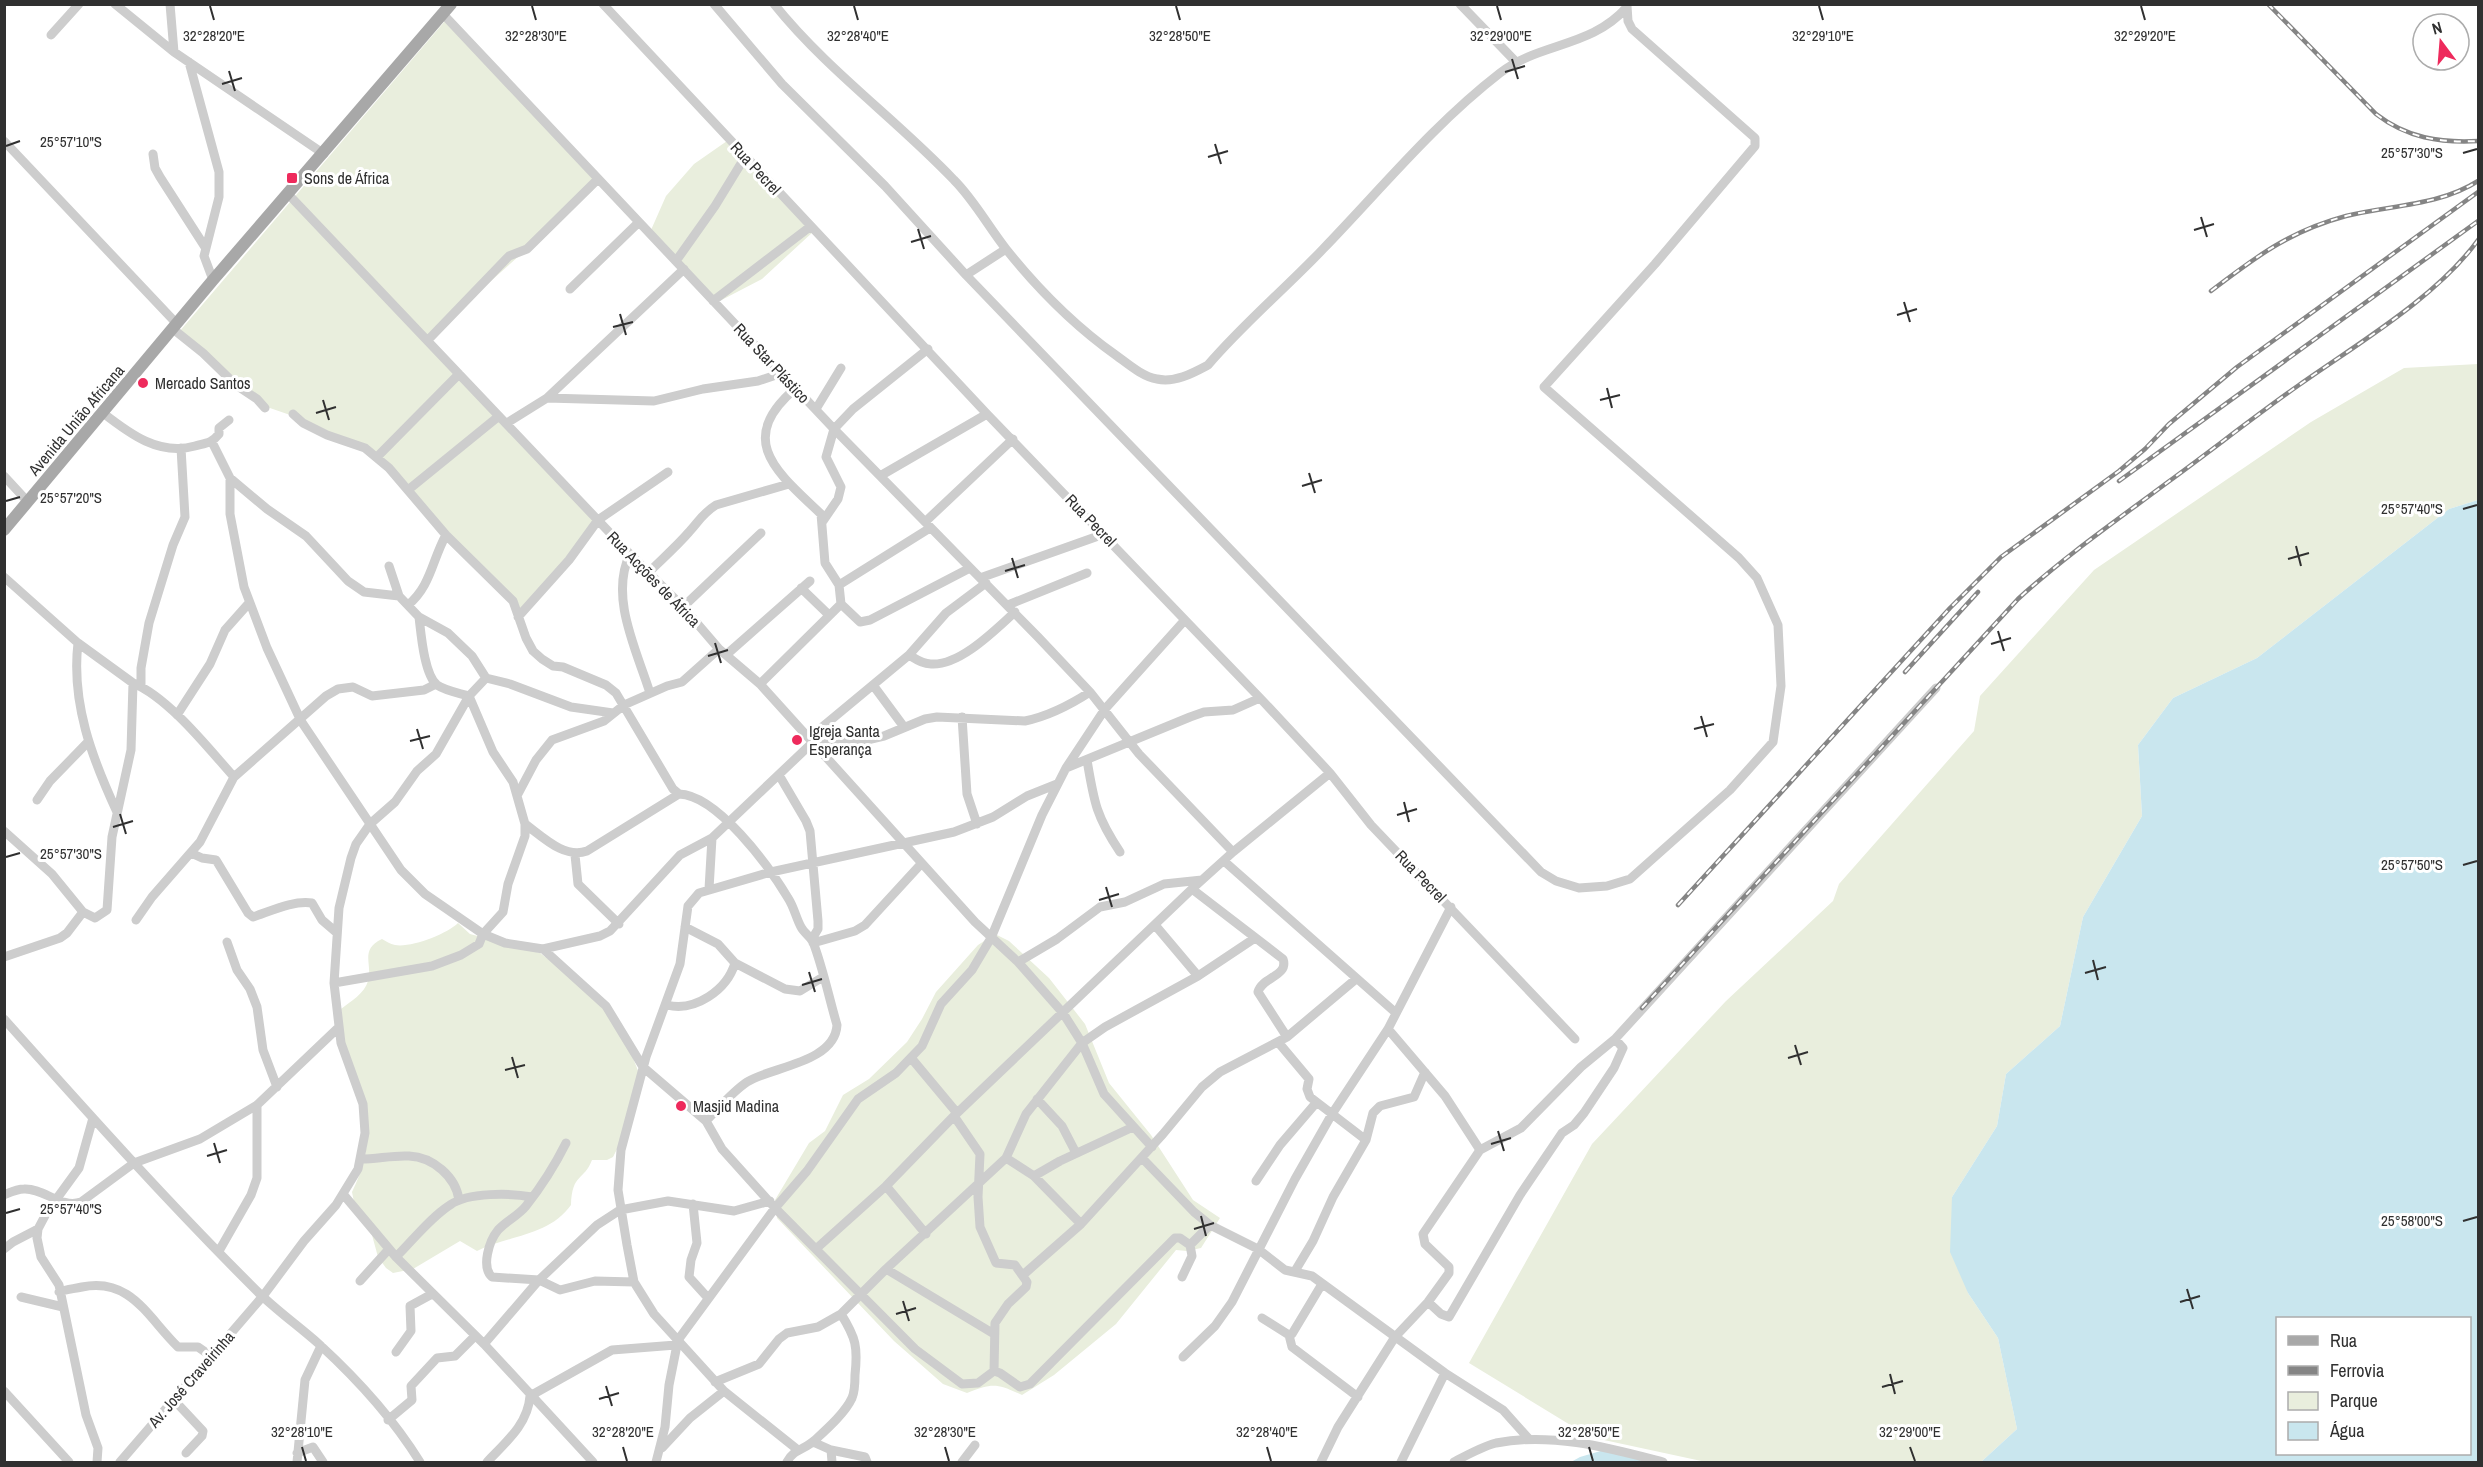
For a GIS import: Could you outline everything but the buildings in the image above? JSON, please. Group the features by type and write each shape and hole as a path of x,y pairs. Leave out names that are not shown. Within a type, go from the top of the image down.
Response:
{"main road":[{"name":"Avenida União Africana","path":"4,530 213,280 289,195 447,9"}],"street":[{"path":"51,34 79,4"},
{"path":"115,4 174,52 324,154"},
{"path":"170,4 174,52"},
{"name":"Rua Pecrel","path":"603,4 987,414 1260,698 1330,773 1371,825 1575,1039"},
{"path":"714,4 782,84 885,186 966,274 1541,872 1556,881 1579,888 1607,886 1630,879 1730,790 1773,742 1781,686 1778,625 1757,579 1739,558 1544,387 1655,264 1756,142 1755,138 1632,28 1628,21 1628,5"},
{"path":"774,4 834,70 956,181 1006,249 1063,311 1097,342 1132,367 1156,380 1190,375 1208,365 1322,249 1434,129 1500,72 1516,62 1593,34 1610,25 1628,5"},
{"path":"1460,4 1516,62"},
{"name":"Rua Star Plástico","path":"447,9 638,223 834,429 1012,608 1090,692 1176,793 1233,852"},
{"path":"189,62 217,163 220,182 216,213 204,256 213,280"},
{"path":"4,141 175,326 236,385 257,399 265,408"},
{"path":"153,154 155,168 160,177 205,247"},
{"path":"676,261 715,206 745,157"},
{"path":"428,340 508,256 527,249 598,179"},
{"name":"Rua Acções de África","path":"289,195 683,607 723,652 760,684 921,864 991,938 1018,962 1063,1013 1082,1043 1104,1094 1152,1147"},
{"path":"570,289 638,223"},
{"path":"713,301 811,226"},
{"path":"966,274 1006,249"},
{"path":"507,423 547,399 684,269"},
{"path":"823,521 838,499 841,487 826,457 834,429 853,409 927,349"},
{"path":"816,409 841,368"},
{"path":"377,457 459,374"},
{"path":"547,399 654,401 759,381 782,374"},
{"path":"796,388 776,407 765,435 767,451 774,467 821,514 825,563 839,585 841,604 860,622 870,620 970,568"},
{"path":"103,413 128,433 143,441 157,446 181,448 212,442 219,434 219,428 229,420"},
{"path":"293,414 315,429 365,448 377,457 446,535 513,601 532,651 553,666 563,667 606,685 616,693 666,779 679,794"},
{"path":"880,476 987,414"},
{"path":"408,490 499,416"},
{"path":"839,585 928,525 1013,439"},
{"path":"212,442 230,478 267,509 306,536 358,589 364,592 399,596"},
{"path":"4,831 52,874 83,912 95,918 107,910 110,853 131,750 137,685 149,623 173,545 185,517 181,448"},
{"path":"518,617 569,561 598,520 668,472"},
{"path":"4,476 28,502"},
{"path":"230,478 230,514 249,603 301,721 401,870 425,894 483,934 505,943 543,949 600,936 618,924 680,855 712,838 726,822 779,775 810,741 909,655 946,613 983,580 1104,534"},
{"path":"648,573 691,531 699,518 708,510 716,505 789,484"},
{"path":"683,607 760,533"},
{"path":"408,605 424,589 438,549 446,535"},
{"path":"630,554 622,576 624,607 650,693"},
{"path":"389,566 399,596 419,617 448,633 472,656 486,678 510,684 571,707 613,712"},
{"path":"909,655 932,664 958,656 974,648 1012,608 1087,573"},
{"path":"4,577 78,643 177,715 234,777"},
{"path":"518,794 536,760 552,740 604,721 624,705 688,679 810,580"},
{"path":"801,588 830,615"},
{"path":"177,715 210,664 225,630 249,603"},
{"path":"760,684 841,604"},
{"path":"334,983 432,966 472,950 503,912 510,878 525,836 525,824 518,794 493,752 468,696 436,684 432,678 423,651 419,617"},
{"path":"656,1462 661,1448 677,1343 708,1298 750,1245 772,1204 807,1171 858,1099 885,1082 912,1059 922,1046 942,1004 972,970 991,938 1056,784 1065,768 1105,709 1184,621"},
{"path":"78,643 76,659 79,708 88,742 117,812"},
{"name":"Av. José Craveirinha","path":"120,1462 262,1296 352,1181 361,1159 366,1125 363,1104 345,1057 334,983 336,932 351,858 356,844 370,824 395,802 417,771 436,754 468,696 486,678"},
{"path":"136,920 152,897 192,853 217,812 234,777 301,721 326,696 338,689 353,687 372,696 424,690 436,684"},
{"path":"873,685 904,727"},
{"path":"1321,1462 1338,1427 1395,1337 1428,1302 1448,1275 1450,1269 1425,1244 1423,1233 1480,1150 1521,1128 1581,1067 1615,1039 1936,688"},
{"path":"810,741 867,740 925,719 963,717 1025,721 1061,709 1090,692"},
{"path":"1065,768 1204,712 1233,710 1260,698"},
{"path":"963,717 967,794 977,824"},
{"path":"37,800 50,781 88,742"},
{"path":"1087,760 1096,811 1120,852"},
{"path":"817,1248 886,1186 956,1115 1192,889 1233,852 1330,773"},
{"path":"779,775 810,831 818,921 818,929 812,941"},
{"path":"798,1450 715,1382 677,1343 642,1298 634,1282 620,1209 618,1172 621,1150 643,1067 682,955 688,906 693,898 709,889 771,872 954,832 993,817 1027,796 1056,784"},
{"path":"525,824 565,851 575,855 587,851 679,794 689,794 716,810 747,840 794,908 801,926 812,941 837,1025 837,1033 806,1060 745,1083 706,1121"},
{"path":"709,889 712,838"},
{"path":"192,853 202,858 216,860 248,913 253,917 297,904 312,903 322,920 336,932"},
{"path":"575,855 578,884 618,924"},
{"path":"1224,861 1396,1013"},
{"path":"812,941 855,930 865,925 921,864"},
{"path":"1018,962 1057,939 1100,907 1115,906 1164,884 1202,880"},
{"path":"1192,889 1277,953 1285,962 1283,970 1262,985 1258,992 1287,1037"},
{"path":"1183,1357 1215,1326 1232,1302 1258,1249 1332,1114 1388,1029 1451,907"},
{"path":"4,957 60,938 67,933 83,912"},
{"path":"1155,925 1198,976"},
{"path":"685,927 718,944 735,963 775,986 792,991 805,989 823,977"},
{"path":"715,1382 759,1364 779,1339 787,1333 818,1328 841,1314 1006,1158 1026,1114 1082,1043 1198,976 1255,938"},
{"path":"227,942 237,970 250,989 257,1006 263,1050 277,1087"},
{"path":"543,949 606,1006 643,1067 706,1121 722,1149 772,1204 915,1349 962,1384 978,1383 994,1371 995,1323 1027,1285 1015,1265 996,1263 986,1245 980,1227 979,1151 956,1115 912,1059"},
{"path":"666,1005 686,1007 695,1005 730,976 735,963"},
{"path":"1023,1275 1081,1224 1152,1147 1202,1087 1220,1072 1287,1037 1356,979"},
{"path":"4,1019 134,1163 262,1296 321,1346 388,1420 420,1462"},
{"path":"4,1195 25,1189 72,1205 81,1202 134,1163 200,1139 257,1105 339,1027"},
{"path":"1388,1029 1445,1096 1480,1150"},
{"path":"1428,1302 1449,1317 1520,1195 1562,1133 1580,1119 1614,1068 1623,1048 1615,1039"},
{"path":"1278,1042 1309,1079 1308,1092 1316,1103 1366,1140"},
{"path":"1295,1271 1333,1197 1366,1140 1373,1113 1380,1106 1414,1096 1425,1072"},
{"path":"1037,1099 1062,1126 1076,1153"},
{"path":"1256,1181 1280,1145 1316,1103"},
{"path":"219,1251 243,1210 257,1178 257,1105"},
{"path":"4,1249 38,1229 79,1168 93,1118"},
{"path":"1034,1176 1076,1153 1133,1127"},
{"path":"566,1143 520,1213 497,1231 486,1267 492,1277 539,1280 560,1290 595,1281 634,1282"},
{"path":"361,1159 410,1156 424,1160 443,1170 455,1183 459,1200"},
{"path":"1006,1158 1034,1176 1081,1224"},
{"path":"1142,1158 1194,1212 1210,1225 1258,1249 1285,1270 1312,1276 1445,1373 1503,1410 1529,1439"},
{"path":"886,1186 926,1234"},
{"path":"360,1281 448,1206 459,1200 515,1193 532,1197"},
{"path":"344,1194 392,1253 484,1344 593,1462"},
{"path":"484,1344 539,1280 597,1225 620,1209 668,1202 734,1211 772,1204"},
{"path":"693,1204 697,1243 691,1260 689,1277 692,1283 708,1298"},
{"path":"1190,1245 1210,1225"},
{"path":"38,1229 38,1249 56,1279 86,1415 98,1448 97,1462"},
{"path":"994,1371 1020,1387 1030,1384 1175,1238 1180,1238 1190,1245 1191,1256 1182,1277"},
{"path":"886,1269 994,1334"},
{"path":"59,1292 71,1287 95,1284 120,1290 141,1305 178,1347 198,1347 211,1356"},
{"path":"1288,1335 1295,1332 1322,1284"},
{"path":"396,1352 411,1331 410,1306 432,1294"},
{"path":"21,1297 63,1307"},
{"path":"787,1462 790,1456 798,1450 813,1443 843,1411 854,1395 857,1347 851,1330 841,1314"},
{"path":"1263,1318 1288,1335 1292,1347 1358,1397"},
{"path":"388,1420 412,1400 411,1386 437,1358 455,1356 475,1336"},
{"path":"530,1395 612,1350 677,1343"},
{"path":"297,1458 305,1380 321,1346"},
{"path":"1401,1462 1445,1373"},
{"path":"4,1391 69,1462"},
{"path":"661,1448 690,1418 724,1391"},
{"path":"487,1462 524,1422 529,1410 530,1395"},
{"path":"174,1400 203,1431 202,1436 186,1453"},
{"path":"1454,1462 1495,1443 1529,1439 1570,1442 1612,1449 1663,1462"},
{"path":"813,1443 831,1450 865,1457 867,1462"},
{"path":"962,1462 975,1444"},
{"path":"297,1458 313,1447 323,1462"},
{"path":"831,1450 832,1462"}],"green space":[{"path":"445,21 597,172 593,190 428,337 599,525 519,612 369,452 293,416 267,407 179,332"},
{"path":"727,141 814,231 762,279 712,305 651,230 666,196 694,164"},
{"path":"2478,364 2478,500 2449,509 2257,658 2173,698 2138,745 2142,816 2083,917 2060,1026 2006,1074 1997,1126 1952,1197 1968,1293 1998,1338 2017,1429 1981,1462 1706,1462 1590,1437 1469,1363 1592,1144 1726,1001 1833,901 1839,884 1974,731 1980,696 2094,570 2311,422 2404,368"},
{"path":"458,923 470,934 540,953 578,982 602,1006 628,1046 639,1073 620,1143 613,1157 607,1160 592,1160 576,1182 571,1205 562,1215 540,1229 477,1251 460,1241 413,1269 393,1273 378,1257 372,1235 354,1202 352,1192 365,1155 367,1140 363,1111 347,1055 341,1009 364,989 369,975 369,953 375,943 382,939 395,945 419,942 446,932"},
{"path":"995,934 1009,941 1049,978 1085,1024 1109,1083 1151,1135 1193,1200 1220,1218 1201,1248 1187,1251 1176,1250 1116,1324 1054,1375 1022,1395 1000,1386 983,1387 967,1393 943,1384 894,1341 777,1218 775,1200 809,1143 825,1131 843,1095 869,1079 907,1042 936,992 978,945"}],"water":[{"path":"2478,500 2478,1462 1981,1462 2017,1429 1998,1338 1968,1293 1950,1252 1952,1197 1997,1126 2006,1074 2060,1026 2083,917 2142,816 2138,745 2173,698 2257,658 2449,509"},
{"path":"1604,1450 1655,1462 1571,1462"}],"railway":[{"path":"2268,4 2376,114 2388,122 2412,134 2437,140 2478,141"},
{"path":"2211,291 2259,256 2308,229 2346,216 2431,200 2478,181"},
{"path":"1678,905 1950,608 2001,557 2119,471 2169,424 2237,367 2478,192"},
{"path":"2119,481 2478,221"},
{"path":"1642,1008 2018,599 2111,524 2419,300 2461,261 2478,240"},
{"path":"1905,672 1978,592"}],"place":[{"name":"Sons de África","path":"292,178"},
{"name":"Mercado Santos","path":"143,383"},
{"name":"Igreja Santa Esperança","path":"797,740"},
{"name":"Masjid Madina","path":"681,1106"}]}
